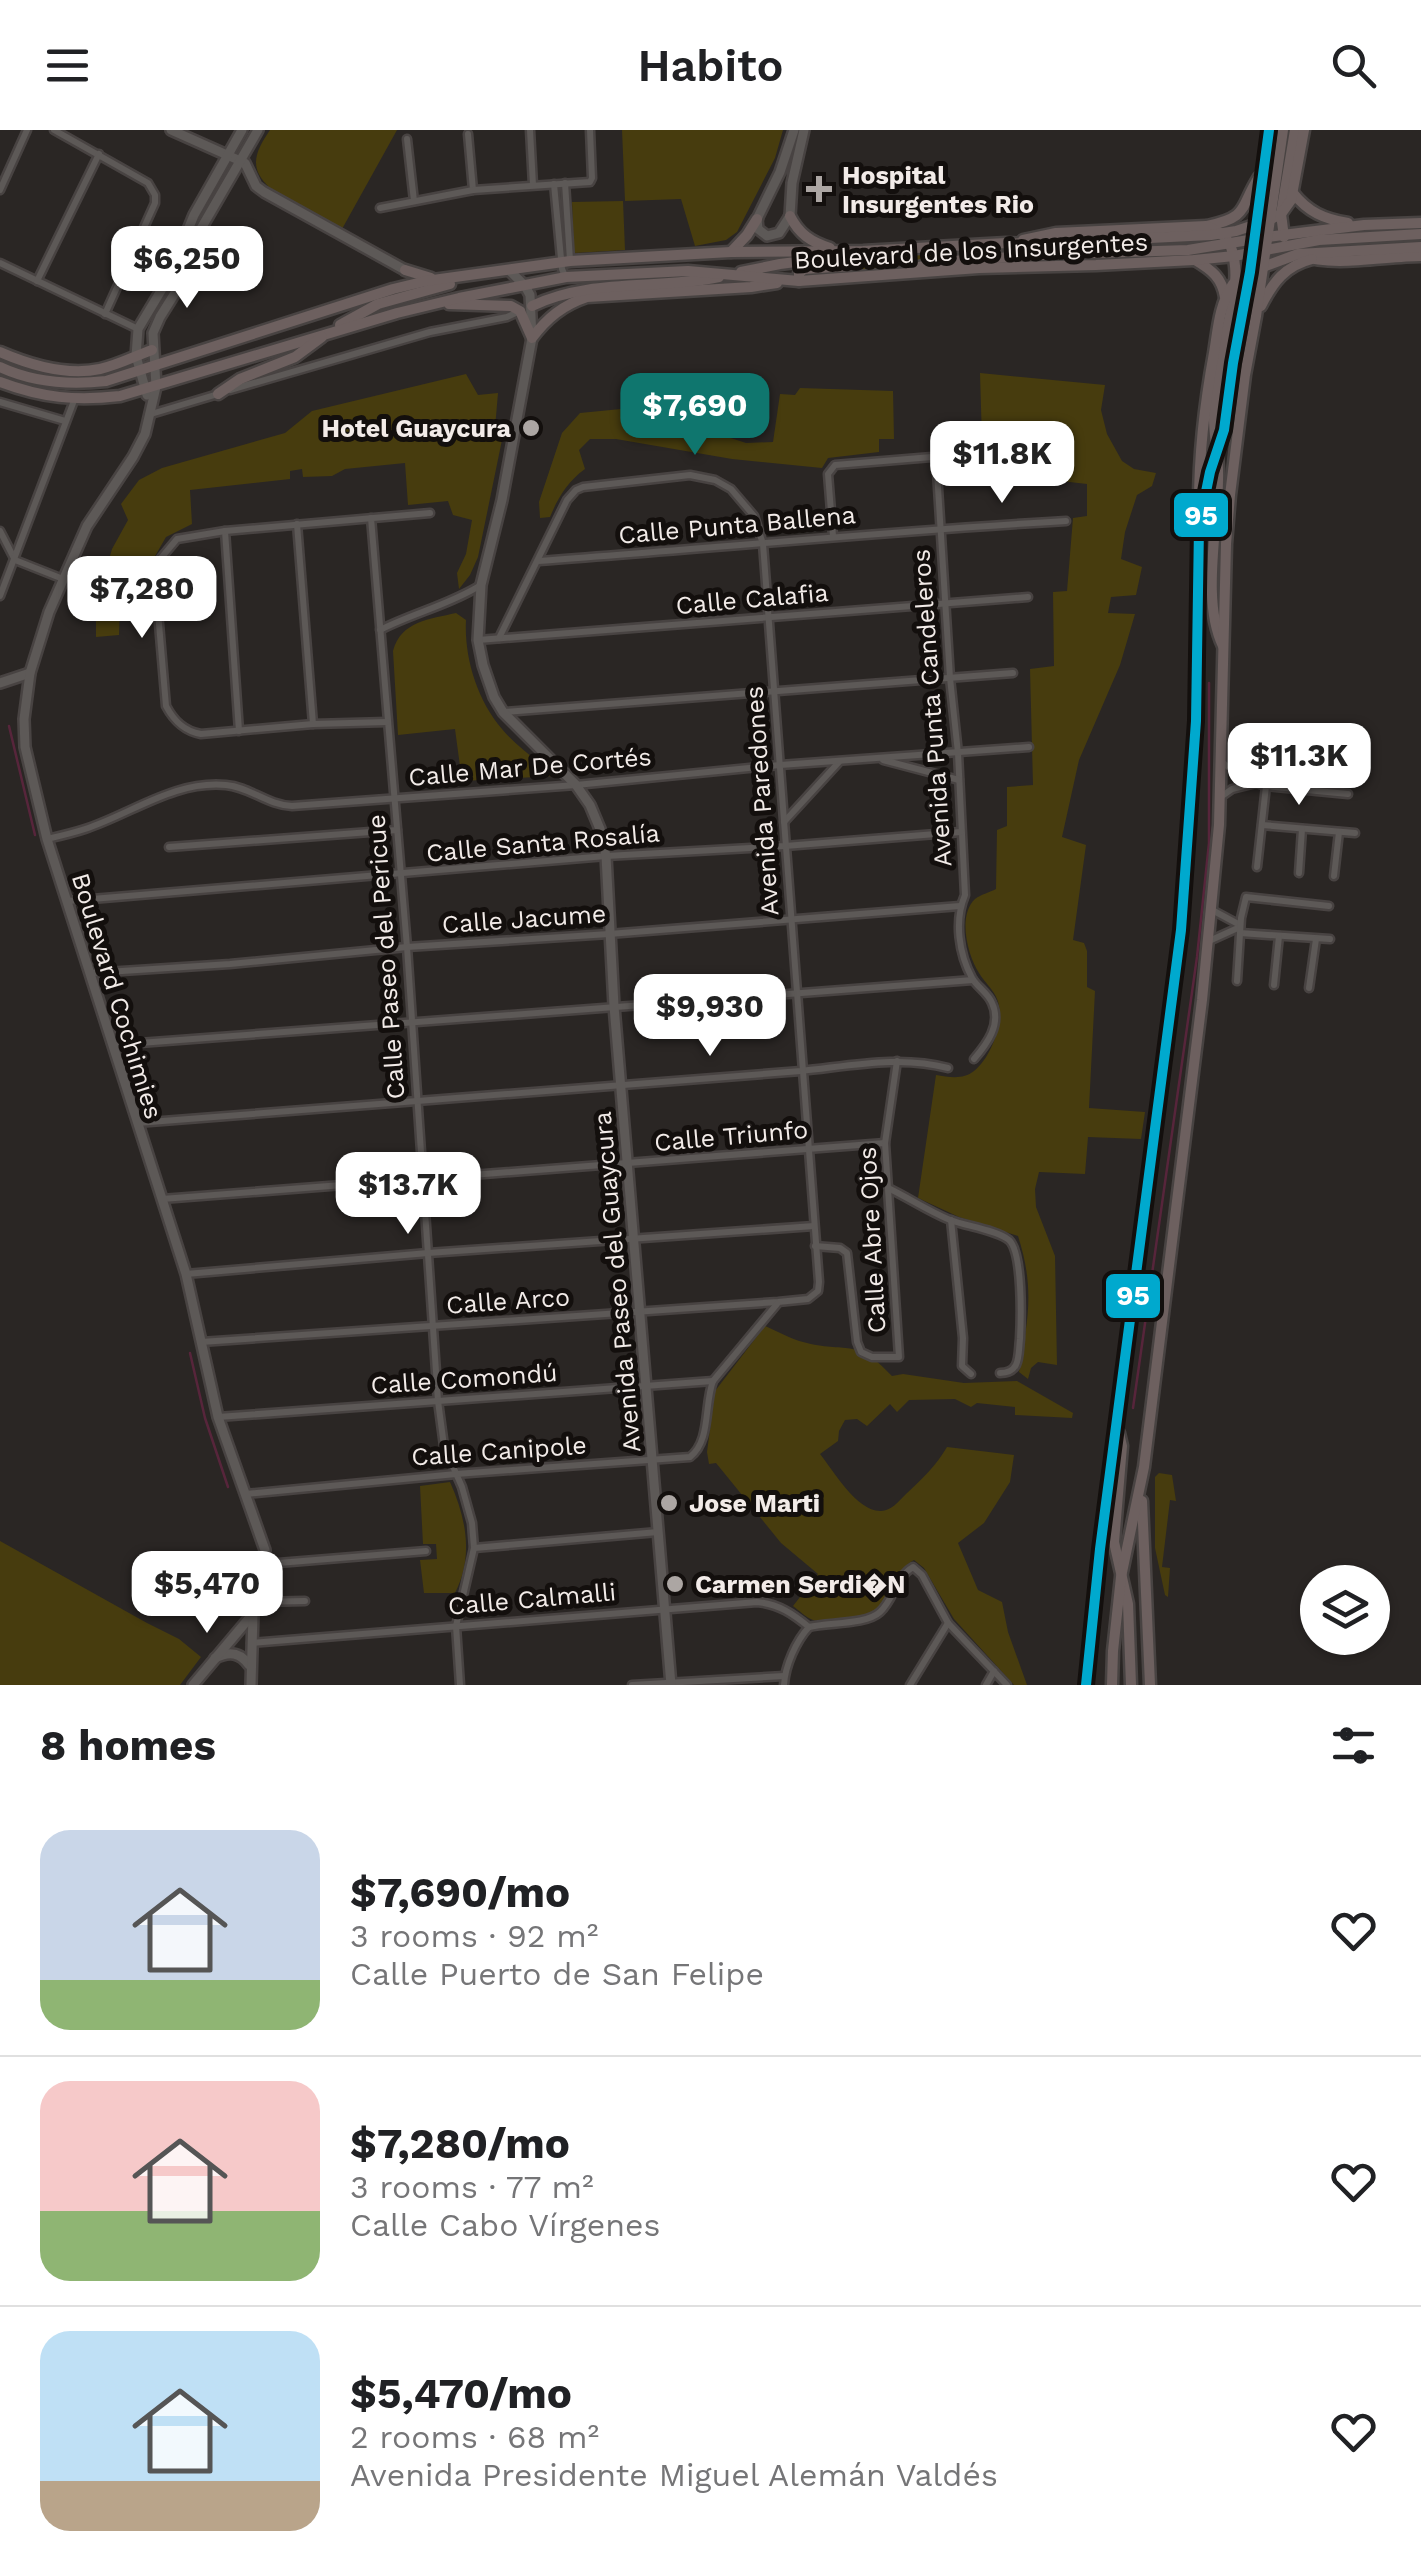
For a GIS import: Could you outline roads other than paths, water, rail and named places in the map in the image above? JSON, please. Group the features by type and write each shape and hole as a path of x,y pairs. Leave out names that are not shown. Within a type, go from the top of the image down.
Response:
{"main road":[{"path":"1199,526 1224,430 1269,130"},
{"path":"1112,1685 1122,1577 1141,1486 1168,1289 1209,941 1220,797 1230,495 1283,130"},
{"path":"1295,130 1281,214 1285,240 1298,254 1334,260 1421,256"},
{"path":"909,272 937,262 1041,255 1110,240 1205,236 1269,220 1290,204 1304,130"},
{"path":"1015,243 1056,233 1226,222 1241,213 1262,172"},
{"path":"1294,193 1305,207 1330,220 1364,225"},
{"path":"790,216 808,238 840,251"},
{"path":"732,252 757,220"},
{"name":"Boulevard de los Insurgentes","path":"0,382 37,395 108,397 433,304 566,277 665,271 793,281 1194,260 1364,225 1421,223"},
{"path":"1206,226 1224,233 1232,250 1236,281 1214,417 1218,478 1214,619 1225,652"},
{"name":"Boulevard de los Insurgentes","path":"1285,240 1421,234"},
{"name":"Boulevard de los Insurgentes","path":"0,366 47,382 79,384 106,380 376,294 566,262 1015,243 1111,253 1232,250"},
{"path":"1086,1685 1100,1548 1181,930 1195,749 1200,471 1207,391 1225,297 1236,281 1250,272 1298,254 1421,247"},
{"path":"532,306 554,296 594,288 694,282 869,250"},
{"path":"433,304 506,305 520,311 532,338 552,314 587,296 793,281 804,269 848,266 869,250"},
{"path":"1256,316 1282,273 1313,259"},
{"path":"1194,260 1217,275 1225,297"},
{"path":"404,270 442,280"},
{"path":"218,394 240,379 295,357 366,309 475,276"},
{"path":"0,352 70,371 98,370 152,350"},
{"path":"1117,1427 1122,1446 1114,1542 1128,1604 1131,1685"},
{"path":"1141,1486 1150,1685"}],"street":[{"path":"0,190 27,130"},
{"path":"54,130 148,183 156,195 156,203 104,314"},
{"path":"171,130 240,160 264,192 404,270"},
{"path":"150,388 138,371 138,329 168,280 194,214 242,130"},
{"name":"Boulevard Cochimies","path":"253,1614 266,1564 262,1538 218,1418 186,1274 47,839 24,747 24,719 30,673 48,612 87,526 145,434 151,414 153,332 180,285 199,232 258,130"},
{"path":"530,130 533,185"},
{"path":"380,208 473,190 590,182 590,130"},
{"path":"794,130 780,172 757,220 758,229 770,236 779,232 790,216 792,183 804,130"},
{"path":"468,134 473,190"},
{"path":"407,138 414,201"},
{"path":"37,281 98,154"},
{"path":"565,183 566,277"},
{"path":"554,184 566,262"},
{"path":"556,216 567,214"},
{"path":"0,263 138,329"},
{"name":"Avenida Paseo del Guaycura","path":"509,270 524,286 532,306 532,338 502,500 481,585 478,640 488,682 503,712 576,785 596,817 606,856 614,1006 670,1683"},
{"path":"151,414 430,332 507,317 532,306"},
{"path":"0,596 75,398"},
{"path":"0,402 66,421"},
{"path":"833,536 828,474 835,465 1017,450"},
{"name":"Avenida Punta Candeleros","path":"936,456 965,894 960,906 959,942 973,980 992,1002 996,1019 989,1042 974,1059"},
{"path":"499,638 567,500 576,490 690,475 714,480 731,490 754,516 763,544"},
{"path":"387,722 192,732 171,717 166,706 155,577 166,550 178,539 430,512"},
{"name":"Calle Paseo del Pericue","path":"371,518 407,947 438,1401 444,1446 472,1523 474,1548 456,1626 460,1685"},
{"name":"Calle Punta Ballena","path":"537,561 1066,521"},
{"path":"297,524 313,724"},
{"path":"0,531 14,560 63,579"},
{"path":"225,532 239,731"},
{"name":"Avenida Paredones","path":"763,544 819,1282 816,1294"},
{"path":"380,630 460,598 481,585"},
{"name":"Calle Calafia","path":"478,640 1028,597"},
{"path":"0,683 30,673"},
{"path":"503,712 1013,673"},
{"name":"Calle Mar De Cortés","path":"47,839 86,829 174,792 202,785 227,785 283,806 1029,747"},
{"path":"877,758 959,780"},
{"path":"1220,760 1242,778 1262,784 1348,794"},
{"path":"784,822 840,761"},
{"path":"1220,797 1232,789 1262,784"},
{"path":"1257,867 1262,784"},
{"path":"1262,825 1355,834"},
{"path":"1298,873 1302,829"},
{"path":"169,847 397,830"},
{"name":"Calle Santa Rosalía","path":"68,901 606,856 961,832"},
{"path":"1334,876 1339,832"},
{"path":"1237,980 1246,897 1329,906"},
{"name":"Calle Jacume","path":"90,973 960,906"},
{"path":"1212,910 1240,930 1330,939"},
{"path":"1209,941 1240,930"},
{"path":"1274,986 1279,936"},
{"path":"1309,988 1316,938"},
{"path":"113,1045 973,980"},
{"path":"136,1123 896,1061 948,1068"},
{"name":"Calle Abre Ojos","path":"815,1246 840,1248 846,1253 858,1348 864,1355 899,1357 885,1144 896,1061"},
{"name":"Calle Triunfo","path":"162,1199 885,1144"},
{"path":"887,1188 951,1220 1003,1237 1013,1246 1022,1309 1018,1360 1010,1373 1000,1373"},
{"path":"951,1220 963,1338 962,1366 971,1374"},
{"path":"186,1274 814,1226"},
{"name":"Calle Arco","path":"202,1342 778,1302 808,1299 816,1294"},
{"path":"712,1381 778,1302"},
{"name":"Calle Comondú","path":"218,1418 712,1381"},
{"name":"Calle Canipole","path":"246,1494 684,1458 695,1454 703,1440 712,1381"},
{"path":"474,1548 658,1532"},
{"path":"266,1564 426,1552"},
{"path":"632,1685 784,1680 797,1646 810,1627 879,1614 904,1574 913,1567 922,1575 948,1624 1007,1685"},
{"path":"257,1602 305,1600"},
{"name":"Calle Calmalli","path":"251,1643 664,1608 769,1603 791,1612 810,1627"},
{"path":"251,1685 253,1614"},
{"path":"193,1685 253,1614"},
{"path":"910,1685 948,1624"},
{"path":"213,1659 236,1654 250,1668"},
{"path":"986,1685 994,1672"}],"waterway":[{"path":"1133,1408 1197,957 1209,843 1209,683"},
{"path":"9,726 35,835"},
{"path":"190,1353 205,1418 228,1487"}],"place":[{"name":"Hospital Insurgentes Rio","path":"819,189"},
{"name":"Hotel Guaycura","path":"531,428"},
{"name":"Jose Marti","path":"669,1503"},
{"name":"Carmen Serdi�N","path":"675,1584"}]}
